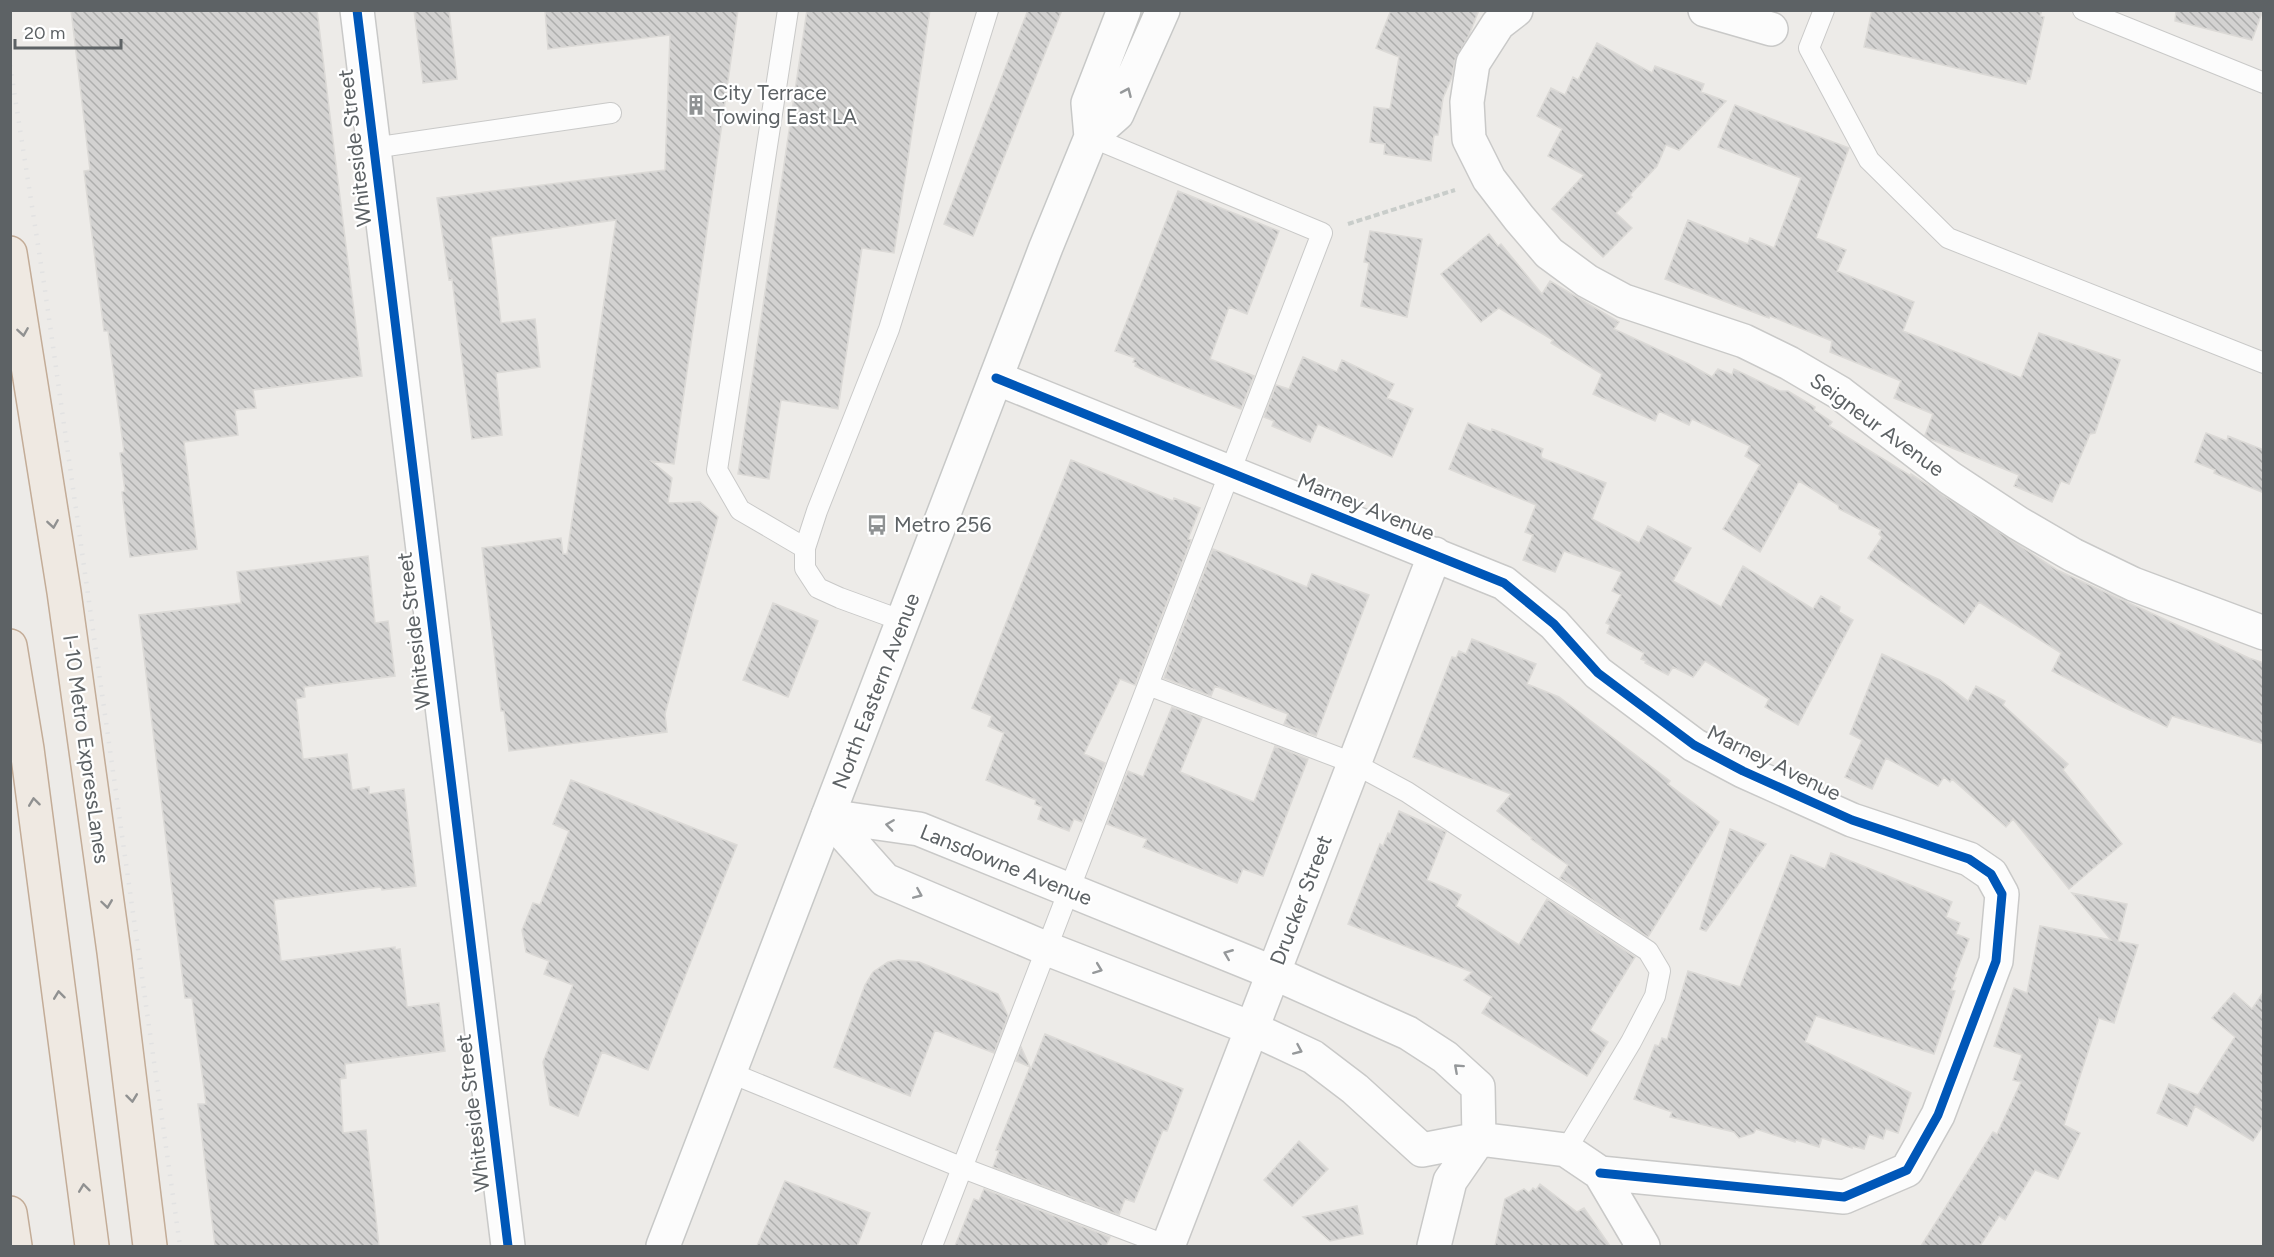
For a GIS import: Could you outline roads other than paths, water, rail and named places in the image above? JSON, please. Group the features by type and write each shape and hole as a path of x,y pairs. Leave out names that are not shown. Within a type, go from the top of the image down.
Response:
{"highway":[{"name":"I-10 Metro ExpressLanes","path":"10,253 64,592 114,952 150,1246"},
{"path":"10,646 27,749 92,1246"},
{"path":"10,1213 15,1246"}],"street":[{"name":"Whiteside Street","path":"357,10 508,1246"},
{"name":"North Eastern Avenue","path":"1091,137 1088,103 1124,10"},
{"name":"North Eastern Avenue","path":"663,1246 1046,247 1091,137 1117,114 1163,10"},
{"name":"Seigneur Avenue","path":"1516,10 1498,24 1473,63 1467,102 1469,139 1490,178 1519,218 1550,253 1587,282 1624,301 1744,341 1789,363 1840,393 1950,478 2027,529 2073,555 2133,584 2264,633"},
{"path":"1705,10 1771,29"},
{"name":"Marney Avenue","path":"996,378 1503,583 1554,624 1598,673 1694,745 1743,771 1852,820 1969,860 1991,874 2002,894 1996,961 1938,1115 1907,1170 1844,1197 1600,1173"},
{"name":"Drucker Street","path":"1168,1246 1435,554"},
{"path":"828,816 885,880 1045,948 1251,1029 1313,1057 1354,1089 1422,1150 1479,1139 1566,1150 1600,1173 1643,1246"},
{"name":"Lansdowne Avenue","path":"828,816 919,829 1274,973 1407,1033 1445,1057 1478,1087 1479,1139"},
{"path":"1434,1246 1450,1181 1479,1139"}],"lane":[{"path":"788,10 717,470 740,510 805,548"},
{"path":"903,621 818,588 805,568 805,548 817,511 889,329 988,10"},
{"path":"1824,10 1809,48 1869,160 1948,238 2264,363"},
{"path":"2084,10 2264,84"},
{"path":"373,148 610,113"},
{"path":"932,1246 1322,233 1091,137"},
{"path":"1148,685 1353,764 1407,792 1648,951 1660,971 1655,996 1631,1042 1566,1150"},
{"path":"731,1073 963,1168 1168,1246"}],"railway":[{"path":"10,65 45,290 180,1246"}],"place":[{"name":"City Terrace Towing East LA","path":"696,105"},
{"name":"Metro 256","path":"877,525"}]}
